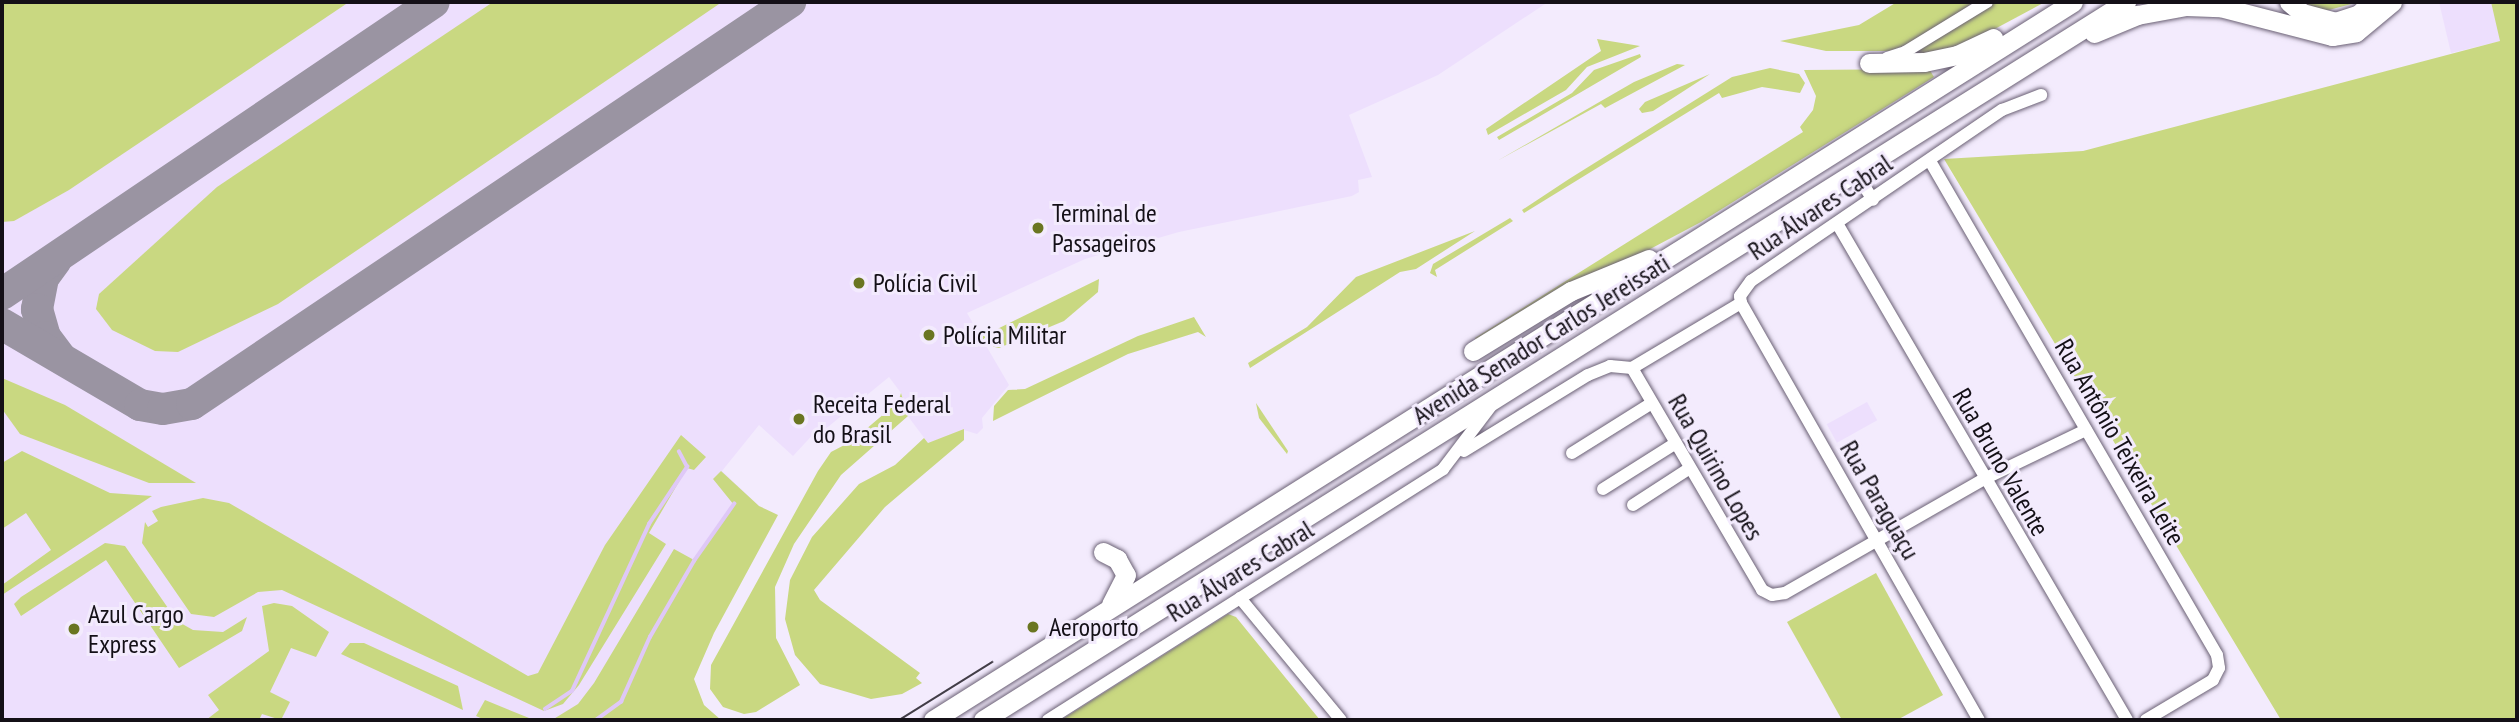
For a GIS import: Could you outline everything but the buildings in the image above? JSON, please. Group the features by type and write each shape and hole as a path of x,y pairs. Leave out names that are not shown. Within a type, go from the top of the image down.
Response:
{"main road":[{"path":"1869,63 1924,62 1956,55 2071,2"},
{"name":"Avenida Senador Carlos Jereissati","path":"933,720 2071,2"},
{"name":"Avenida Senador Carlos Jereissati","path":"984,720 2126,2"},
{"path":"2289,2 2302,13 2335,22 2359,14 2372,2"},
{"path":"2073,36 2186,6 2220,7 2332,36 2356,32 2392,2"},
{"path":"1473,351 1571,291 1698,238"},
{"path":"1103,552 1117,559 1126,575 1105,612"}],"street":[{"path":"1869,63 1905,52 1987,2"},
{"name":"Rua Álvares Cabral","path":"1048,720 1240,598 1455,456 1588,375 1610,366 1632,368 1741,303 1740,296 1751,281 1838,225 2002,110 2041,95"},
{"name":"Rua Antônio Teixeira Leite","path":"1930,161 2220,663 2213,680 2146,720"},
{"path":"1855,172 1873,201"},
{"name":"Rua Bruno Valente","path":"1838,225 2127,720"},
{"name":"Rua Paraguaçu","path":"1741,303 1979,720"},
{"name":"Rua Quirino Lopes","path":"1632,368 1762,590 1772,595 1785,593 1877,540"},
{"name":"Rua Álvares Cabral","path":"1455,456 1496,400"},
{"path":"1572,453 1652,403"},
{"path":"1877,540 1984,479 2086,430"},
{"path":"1602,489 1676,443"},
{"path":"1633,505 1690,468"},
{"path":"1240,598 1341,720"}],"shaded area":[{"path":"2,2 1548,2 1438,75 1349,115 1372,177 1358,180 1359,192 1352,196 1179,232 1085,259 967,313 1009,385 982,418 983,428 977,434 964,430 928,443 904,411 901,393 889,377 823,431 819,428 793,456 759,425 722,471 759,506 633,720 2,720"},
{"path":"2439,2 2491,2 2501,41 2451,53"},
{"path":"1867,402 1877,420 1837,443 1827,424"}],"green space":[{"path":"2,2 349,2 69,190 14,221 2,222"},
{"path":"493,2 722,2 278,304 178,352 155,351 112,330 96,309 99,294 217,187"},
{"path":"1897,2 1974,2 1919,40 1890,51 1826,51 1780,41 1859,25"},
{"path":"1995,2 2045,2 1961,47 1899,58"},
{"path":"2301,2 2359,2 2325,11"},
{"path":"2491,2 2517,2 2517,720 2281,720 1944,159 2083,151 2500,41"},
{"path":"1597,39 1640,46 1587,67 1566,90 1488,135 1486,129 1601,51"},
{"path":"1640,54 1641,57 1499,140 1497,137 1572,93 1594,70"},
{"path":"1677,64 1685,65 1605,108 1601,104 1497,161 1634,82"},
{"path":"1770,68 1799,74 1805,83 1800,93 1762,87 1722,98 1719,93 1524,213 1522,210 1732,77"},
{"path":"1929,69 1934,77 1701,222 1477,341 1475,338 1803,132 1800,127 1813,110 1816,96 1804,70"},
{"path":"1710,74 1653,111 1642,113 1639,109 1645,102"},
{"path":"1510,218 1513,221 1435,270 1437,277 1430,273 1433,264"},
{"path":"1475,231 1416,269 1400,272 1250,368 1248,363 1307,327 1356,277"},
{"path":"1099,279 1098,292 1064,321 999,348 986,345 981,337"},
{"path":"1194,317 1206,337 1198,332 1128,354 993,421 994,406 1008,390 1025,389 1138,336"},
{"path":"2,378 65,405 196,483 149,483 20,434 2,409"},
{"path":"901,393 908,416 841,475 794,544 775,587 776,638 800,685 756,712 744,714 723,707 710,689 711,665 818,471 831,452 852,441 898,402"},
{"path":"1256,403 1288,451 1287,454 1259,418"},
{"path":"964,429 964,440 885,507 814,590 820,600 920,673 916,678 922,683 902,694 871,699 820,684 795,655 785,619 790,580 812,537 859,484 895,465 924,438 928,443"},
{"path":"681,435 706,457 694,470 687,468 649,533 666,544 579,685 563,704 544,711 282,590 258,592 214,617 191,614 142,543 145,522 148,527 158,521 152,511 203,498 229,503 528,676 538,673 605,545"},
{"path":"22,451 110,493 152,496 2,595 2,585 51,550 26,513 2,529 2,463"},
{"path":"721,471 759,506 778,515 714,633 694,679 704,705 721,720 552,720 578,704 594,683 674,549 694,560 734,505 713,479"},
{"path":"105,543 125,546 177,621 193,630 223,632 247,617 242,631 179,668 106,560 21,616 14,604 21,597"},
{"path":"1876,573 1943,695 1897,720 1842,720 1787,622"},
{"path":"274,603 292,606 329,632 316,657 291,648 270,692 290,702 281,720 262,714 259,720 206,720 219,710 208,695 269,651 262,606"},
{"path":"1228,614 1236,617 1320,720 1061,720"},
{"path":"350,643 364,643 458,686 463,710 341,654"},
{"path":"485,700 534,720 485,720 476,716"}],"waterway":[{"path":"545,709 572,691 649,524 687,467 679,452"},
{"path":"596,720 621,702 650,637 694,561 734,504"}],"taxiway":[{"path":"2,294 434,2"},
{"path":"2,324 140,405 163,409 192,404 790,2"},
{"path":"56,260 43,278 37,309 45,337 60,357"}],"tram line":[{"path":"899,720 992,662"}],"place":[{"name":"Terminal de Passageiros","path":"1038,228"},
{"name":"Polícia Civil","path":"859,283"},
{"name":"Polícia Militar","path":"929,335"},
{"name":"Receita Federal do Brasil","path":"799,419"},
{"name":"Aeroporto","path":"1033,627"},
{"name":"Azul Cargo Express","path":"74,629"}]}
